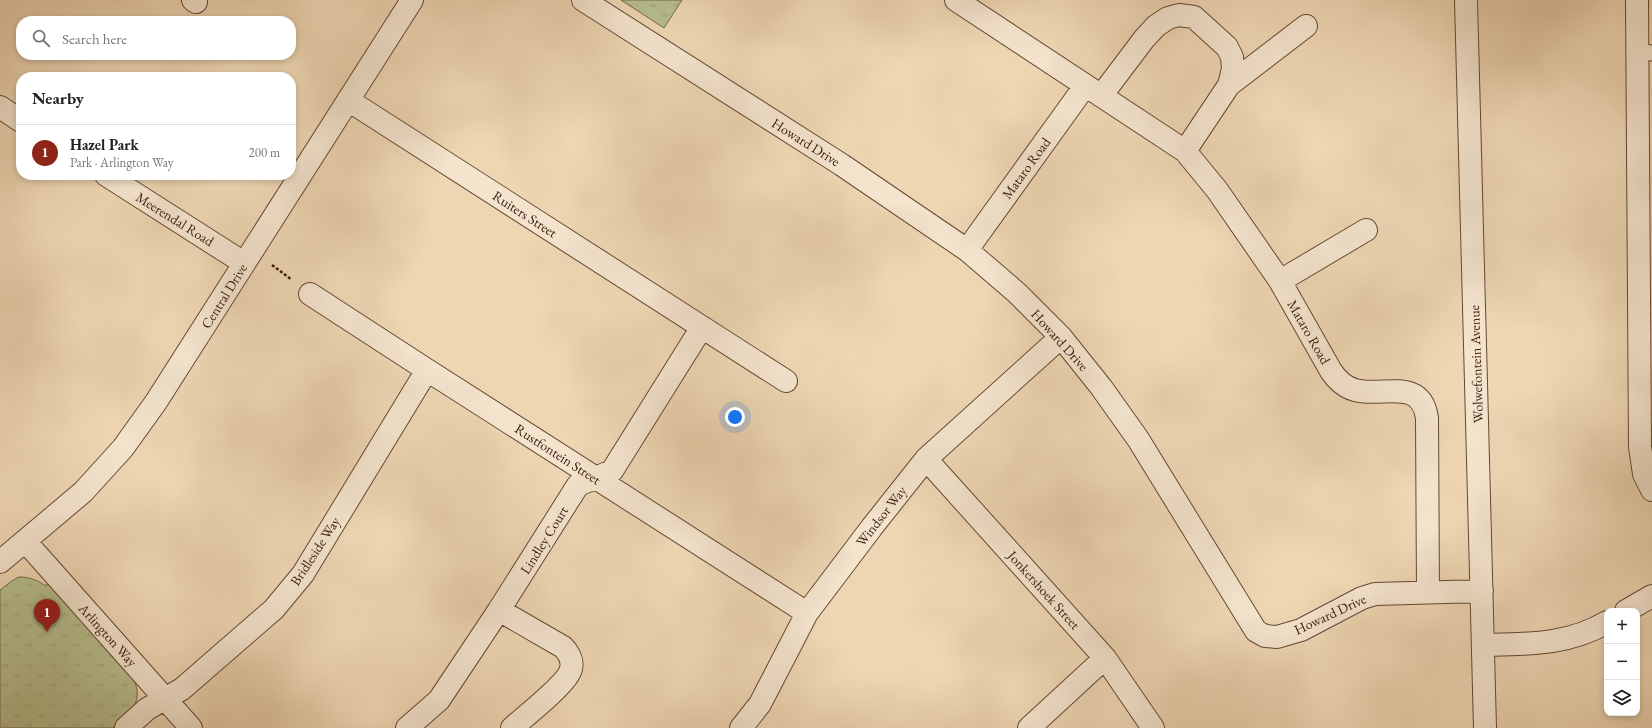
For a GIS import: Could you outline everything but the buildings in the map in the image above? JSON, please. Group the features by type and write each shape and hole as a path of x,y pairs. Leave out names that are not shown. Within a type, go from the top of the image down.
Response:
{"street":[{"name":"Central Drive","path":"0,562 83,492 123,448 156,402 412,0"},
{"name":"Howard Drive","path":"583,0 842,165 967,250 1017,293 1061,337 1101,387 1138,439 1256,631 1265,636 1277,637 1301,630 1362,598 1375,594 1482,591"},
{"name":"Mataro Road","path":"956,0 1185,152 1217,190 1280,281 1331,371 1342,384 1356,390 1405,391 1418,398 1426,410 1428,592"},
{"name":"Wolwefontein Avenue","path":"1466,0 1485,728"},
{"path":"1637,0 1645,52 1640,447 1644,474 1652,490"},
{"path":"1093,91 1156,26 1168,18 1179,15 1194,17 1227,47 1232,58 1233,69 1228,85 1185,152"},
{"path":"1228,85 1306,26"},
{"name":"Mataro Road","path":"967,250 1093,91"},
{"name":"Ruiters Street","path":"348,100 786,381"},
{"path":"0,107 16,118"},
{"name":"Meerendal Road","path":"114,180 244,263"},
{"path":"1280,281 1366,230"},
{"name":"Rustfontein Street","path":"310,294 807,613"},
{"path":"596,478 612,471 702,327"},
{"name":"Windsor Way","path":"741,728 760,704 807,613 926,459 1061,337"},
{"name":"Bridleside Way","path":"126,728 146,709 182,689 274,609 303,574 427,370"},
{"name":"Jonkershoek Street","path":"926,459 1106,658 1152,728"},
{"name":"Lindley Court","path":"419,724 439,700 499,610 578,485 596,478"},
{"name":"Arlington Way","path":"25,541 192,728"},
{"path":"1631,608 1652,596"},
{"path":"499,610 563,647 568,652 572,663 571,670 564,682 512,728"},
{"path":"1484,645 1546,642 1568,639 1592,631 1604,624"},
{"path":"1029,728 1106,658"}],"path":[{"path":"269,263 310,294"}],"green space":[{"path":"621,0 682,0 664,28"},
{"path":"19,577 33,579 46,586 48,583 131,675 137,691 135,704 126,716 113,728 0,728 0,590"}],"place":[{"name":"Hazel Park","path":"47,632"}]}
